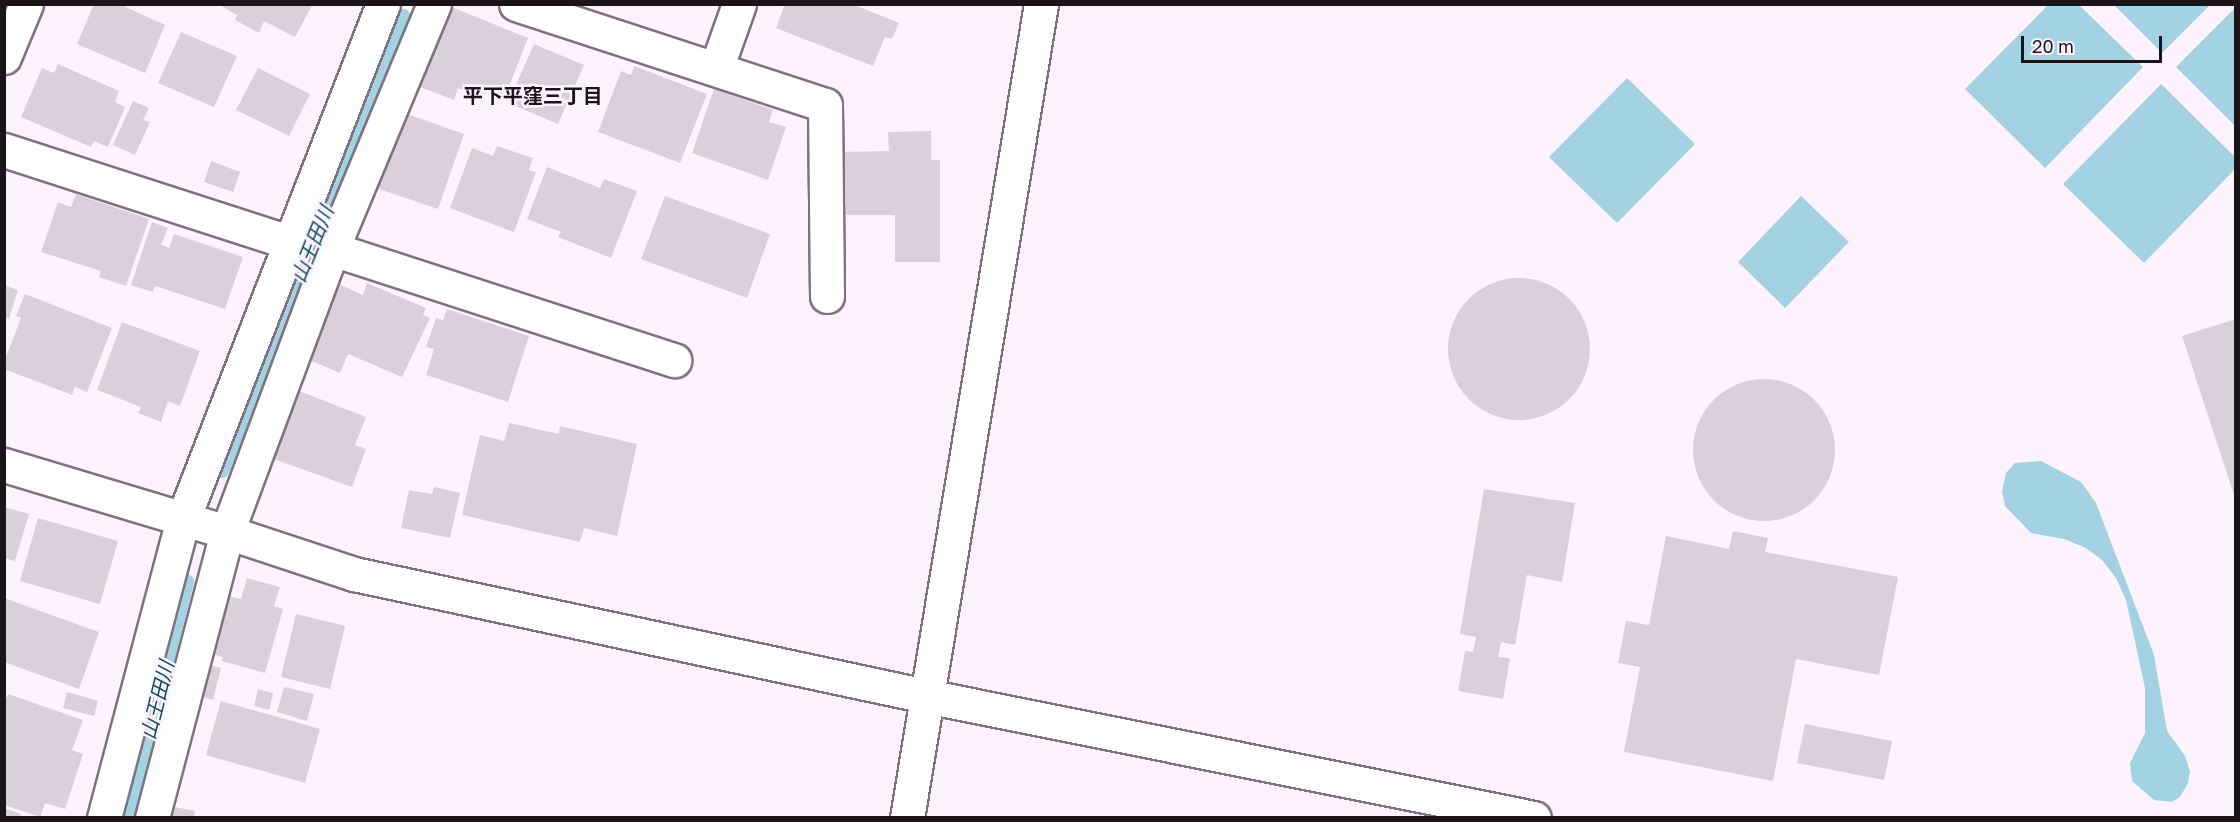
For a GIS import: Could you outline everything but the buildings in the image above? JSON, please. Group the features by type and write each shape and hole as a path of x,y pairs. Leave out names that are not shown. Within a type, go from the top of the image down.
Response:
{"street":[{"path":"4,57 26,4"},
{"path":"104,818 183,519 288,242 383,4"},
{"path":"152,818 227,532 332,249 434,4"},
{"path":"516,4 825,105 827,296"},
{"path":"716,69 739,4"},
{"path":"907,818 1041,4"},
{"path":"4,150 288,242"},
{"path":"332,249 674,360"},
{"path":"4,465 227,532 354,574 926,696 1534,818"}],"water":[{"path":"2048,5 2079,5 2143,67 2045,168 1965,89"},
{"path":"2114,5 2210,5 2162,53"},
{"path":"2235,8 2235,126 2176,67"},
{"path":"1627,78 1695,144 1617,223 1549,157"},
{"path":"2161,84 2235,157 2235,169 2144,263 2063,184"},
{"path":"1801,196 1849,242 1785,308 1738,262"},
{"path":"2041,461 2081,482 2096,503 2154,655 2167,731 2185,756 2190,771 2188,783 2180,797 2172,802 2154,800 2132,781 2130,763 2145,733 2145,688 2126,600 2116,578 2102,560 2086,548 2064,539 2031,533 2005,506 2002,491 2006,473 2015,463"}],"waterway":[{"name":"山王田川","path":"222,471 403,16"},
{"name":"山王田川","path":"127,818 187,582"}],"district":[{"name":"平下平窪三丁目","path":"533,95"}]}
